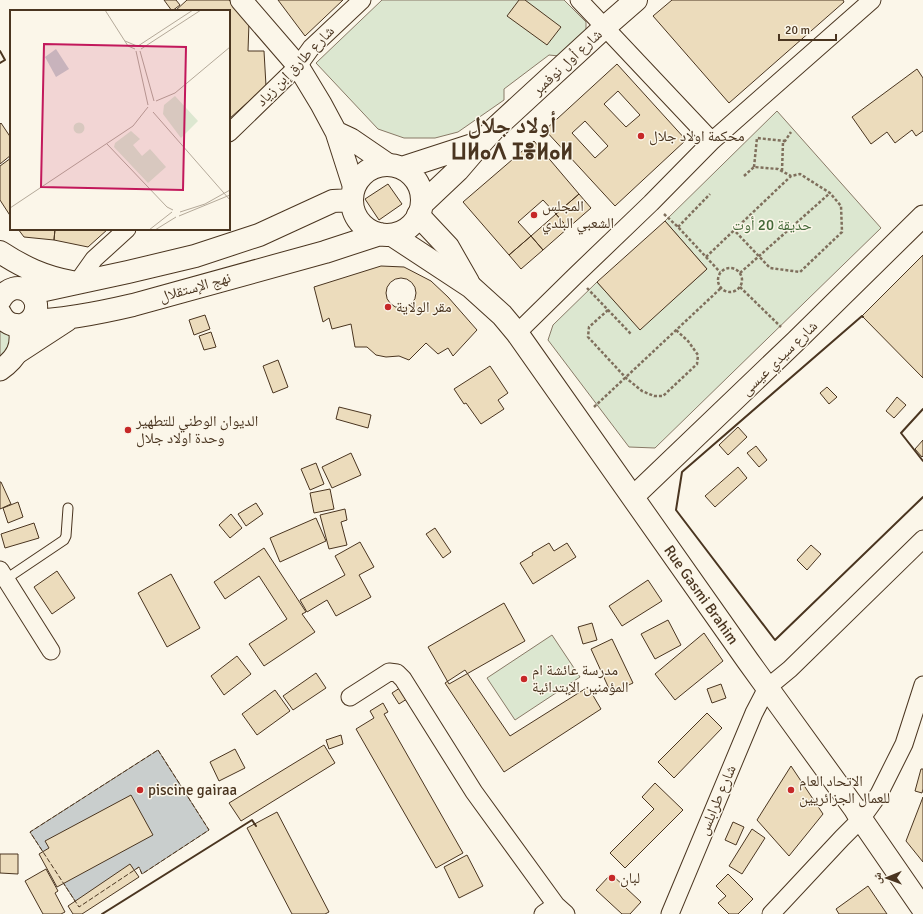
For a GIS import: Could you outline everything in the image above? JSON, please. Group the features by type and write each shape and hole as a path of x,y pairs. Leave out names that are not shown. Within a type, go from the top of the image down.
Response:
{"main road":[{"name":"شارع أول نوفمبر","path":"420,210 493,130 636,0"},
{"name":"شارع أول نوفمبر","path":"395,166 482,142"},
{"path":"378,166 395,166 411,174 418,183 421,194 420,210 412,224 403,231 386,235 371,231 363,226 353,209 353,194 359,178 368,170 378,166"},
{"name":"نهج الإستقلال","path":"0,300 3,295 14,288 25,291 77,283 195,256 259,235 333,200 353,194"},
{"name":"Rue Gasmi Brahim","path":"420,210 448,247 471,287"},
{"name":"نهج الإستقلال","path":"25,323 101,313 324,252 358,241 386,235"},
{"name":"Rue Gasmi Brahim","path":"386,235 471,287 502,315 517,333 767,688 855,809 923,910"},
{"path":"0,252 26,268 77,283"},
{"path":"0,261 25,291 34,298 36,304 34,316 25,323 13,325 6,322 0,313"},
{"path":"18,352 71,318"}],"street":[{"path":"241,0 298,66 321,104 336,132 353,194"},
{"name":"شارع طارق إبن زياد","path":"230,132 298,66 311,48 362,0"},
{"path":"579,0 712,141"},
{"path":"517,333 652,203 712,141 862,3"},
{"path":"336,132 351,139 395,166"},
{"name":"شارع سيدي عيسى","path":"633,498 923,216"},
{"path":"77,283 94,259 126,230"},
{"path":"0,370 12,360 18,352 25,323"},
{"path":"767,688 790,668 923,539"},
{"path":"3,574 51,651"},
{"path":"350,697 389,672 397,673 403,679 474,792 555,911"},
{"path":"771,914 861,819 879,794 904,744 923,685"},
{"name":"شارع طرابلس","path":"670,914 754,713 767,688"}],"lane":[{"path":"3,574 64,540 66,536 68,508"}],"path":[{"path":"782,171 783,142 791,132"},
{"path":"744,176 754,167 757,138 785,141"},
{"path":"754,167 778,169 791,176"},
{"path":"706,257 734,230 791,176 800,174 830,193 841,206 842,232 800,272 770,268 734,230"},
{"path":"740,273 830,193"},
{"path":"678,227 710,194"},
{"path":"652,203 678,227 720,272"},
{"path":"724,269 737,269 740,273 742,282 736,291 725,291 718,285 717,280 720,272 724,269"},
{"path":"575,276 631,334"},
{"path":"740,287 796,341"},
{"path":"579,421 721,288"},
{"path":"608,310 589,327 588,337 626,378 642,391 654,396 663,396 697,364 698,355 688,341 676,330"}],"green space":[{"path":"382,0 564,0 586,22 586,30 559,56 549,55 504,89 504,100 458,132 435,138 404,138 378,129 316,63"},
{"name":"حديقة 20 أوت","path":"777,111 881,228 655,448 629,447 548,340 553,325 597,282 640,329 707,269 665,221"},
{"path":"2,327 18,342 0,358 0,332"},
{"path":"552,635 580,677 515,720 487,678"}],"shaded area":[{"name":"piscine gairaa","path":"158,750 209,830 142,874 139,867 79,907 30,832"}],"building":[{"path":"164,0 176,0 180,5 171,10"},
{"path":"187,0 229,0 249,22 248,51 264,51 266,86 230,118 230,10 176,10"},
{"path":"278,0 343,0 305,36"},
{"path":"519,0 525,0 561,27 547,45 507,16"},
{"path":"672,0 843,0 844,2 729,103 653,16"},
{"name":"محكمة اولاد جلال","path":"617,64 686,140 615,206 545,130","holes":["618,91 640,115 626,127 604,104","585,121 608,146 595,158 572,133"]},
{"path":"917,69 923,78 923,131 916,136 912,130 895,143 887,132 871,144 852,117"},
{"path":"1,123 10,136 10,156 0,164"},
{"path":"534,141 579,194 556,214 543,200 518,222 531,236 509,255 463,202"},
{"path":"10,159 10,215 0,200 0,166"},
{"path":"388,184 402,204 379,220 365,199"},
{"path":"579,194 591,208 568,228 556,214"},
{"path":"556,214 568,228 543,250 531,236"},
{"path":"665,221 707,269 640,330 597,282"},
{"path":"19,230 55,230 54,240 24,237"},
{"path":"55,230 107,230 88,247 54,240"},
{"path":"531,236 543,250 521,269 509,255"},
{"path":"923,255 923,378 862,316"},
{"name":"مقر الولاية","path":"381,266 404,267 431,281 448,297 477,330 453,356 448,348 438,354 426,343 409,360 399,356 386,357 376,355 367,347 355,347 351,324 332,329 329,318 323,322 314,287"},
{"path":"401,278 412,282 416,293 412,304 401,308 390,304 386,293 390,282"},
{"path":"205,315 210,329 194,335 189,320"},
{"path":"211,332 216,347 204,350 199,336"},
{"path":"278,360 288,387 273,393 263,366"},
{"path":"490,366 508,393 498,400 504,409 481,424 466,403 464,404 454,389"},
{"path":"827,387 837,397 829,404 820,393"},
{"path":"897,397 906,405 894,418 886,411"},
{"path":"339,407 371,415 368,428 336,419"},
{"path":"738,427 747,437 728,455 719,445"},
{"path":"923,440 923,456 922,457 915,449"},
{"path":"756,446 767,460 759,467 747,453"},
{"path":"351,453 361,475 332,488 322,467"},
{"path":"316,463 324,484 310,490 301,469"},
{"path":"738,467 747,478 715,507 705,496"},
{"path":"0,482 11,504 0,509"},
{"path":"330,489 334,509 314,513 310,493"},
{"path":"18,502 23,517 8,523 3,508"},
{"path":"256,503 263,514 246,526 238,514"},
{"path":"345,509 347,520 341,522 347,545 329,549 320,515"},
{"path":"231,514 242,528 230,538 219,525"},
{"path":"316,518 326,541 280,562 270,538"},
{"path":"34,523 39,538 5,548 1,534"},
{"path":"435,528 451,552 443,558 426,534"},
{"path":"360,542 374,567 359,575 371,597 336,616 327,600 307,612 300,600 345,575 335,556"},
{"path":"549,543 554,551 567,543 576,557 533,584 520,563 533,555 532,553"},
{"path":"811,545 821,554 807,570 797,560"},
{"path":"264,548 306,612 302,614 315,632 264,666 249,644 287,619 259,576 225,599 214,582"},
{"path":"57,571 75,598 52,614 34,587"},
{"path":"171,574 200,628 167,647 138,593"},
{"path":"648,580 662,601 622,626 609,606"},
{"path":"504,603 525,641 449,684 428,647"},
{"path":"668,620 681,645 655,659 641,634"},
{"path":"592,623 597,640 583,644 578,627"},
{"path":"704,633 723,661 675,700 655,674"},
{"path":"612,639 633,683 611,693 591,649"},
{"path":"237,656 251,674 224,695 211,676"},
{"path":"465,670 510,736 588,687 601,709 504,772 445,683"},
{"path":"316,673 326,688 293,710 283,696"},
{"path":"721,684 726,698 712,703 707,689"},
{"path":"403,686 410,697 399,704 392,693"},
{"path":"275,690 290,711 257,735 242,714"},
{"path":"383,703 388,712 384,714 463,853 436,868 356,729 374,718 370,711"},
{"path":"707,713 722,728 674,778 658,762"},
{"path":"341,735 343,744 329,749 326,740"},
{"path":"324,745 335,763 241,821 229,803"},
{"path":"235,749 245,768 219,781 210,762"},
{"name":"الاتحاد العام للعمال الجزائريين","path":"791,766 823,814 789,856 757,820"},
{"path":"921,769 923,769 922,793 915,791"},
{"path":"655,783 683,810 625,868 610,853 654,809 642,797"},
{"path":"131,795 153,835 57,887 39,854 49,848 45,841"},
{"path":"923,797 923,862 906,841"},
{"path":"277,812 329,912 325,914 292,914 247,828"},
{"path":"733,822 744,827 736,845 725,840"},
{"path":"752,829 765,838 742,874 729,866"},
{"path":"0,854 18,854 18,874 0,873"},
{"path":"467,855 483,886 459,898 444,867"},
{"path":"130,864 139,877 82,914 73,914 68,906"},
{"path":"46,869 58,891 55,893 65,912 61,914 43,914 25,881"},
{"path":"611,874 641,902 630,914 622,914 596,890"},
{"path":"728,874 753,899 738,914 729,914 718,903 726,896 716,886"},
{"path":"868,886 887,914 839,914 836,909"}],"fence":[{"path":"158,750 209,830 142,874 139,867 79,907 30,832 158,750"}],"wall":[{"path":"0,51 5,60 0,63"},
{"path":"863,317 862,316 682,472 676,510 775,640 923,497"},
{"path":"923,409 901,433 923,461"},
{"path":"102,914 252,820 256,826"}],"place":[{"name":"محكمة اولاد جلال","path":"641,136"},
{"name":"المجلس الشعبي البلدي","path":"534,215"},
{"name":"مقر الولاية","path":"388,307"},
{"name":"الديوان الوطني للتطهير وحدة اولاد جلال","path":"128,430"},
{"name":"مدرسة عائشة ام المؤمنين الإبتدائية","path":"524,679"},
{"name":"piscine gairaa","path":"140,790"},
{"name":"الاتحاد العام للعمال الجزائريين","path":"791,790"},
{"name":"لبان","path":"612,878"}],"district":[{"name":"أولاد جلال ⵡⵍⴰⴷ ⵊⴻⵍⴰⵍ","path":"512,138"}]}
